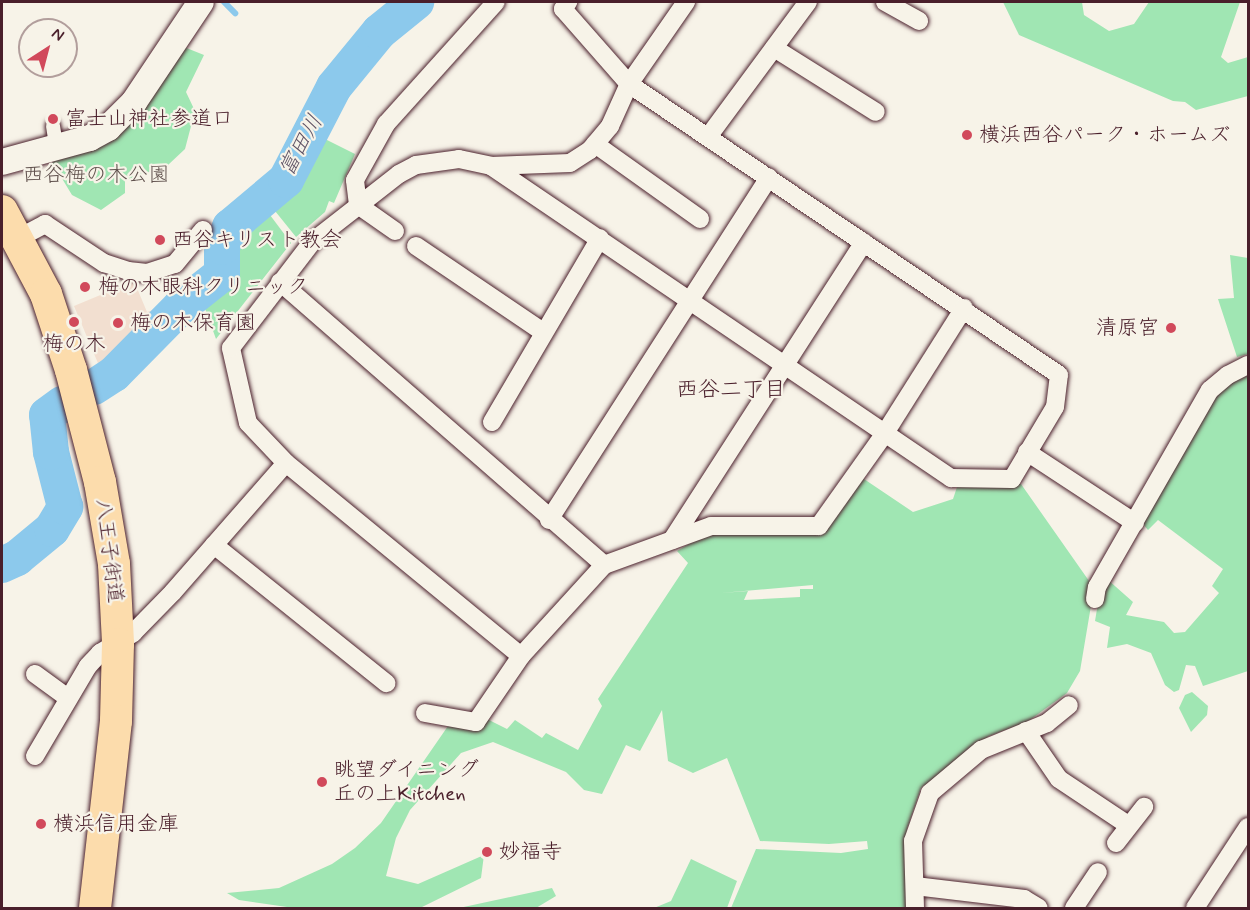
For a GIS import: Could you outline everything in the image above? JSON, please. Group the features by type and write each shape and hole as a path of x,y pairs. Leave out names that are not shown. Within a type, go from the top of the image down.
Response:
{"highway":[{"name":"八王子街道","path":"2,211 49,304 71,370 100,482 114,564 118,644 116,721 95,909"}],"main road":[{"path":"2,162 55,136 90,138 121,117 201,2"}],"street":[{"path":"395,231 358,205 355,180 386,124 496,2"},
{"path":"491,166 788,365 951,478 1012,479 1055,407 1059,375 964,308 629,84 563,9 567,2"},
{"path":"521,656 286,463 248,423 231,348 312,242 358,205 416,165 459,159 491,166 570,163 595,144 610,126 629,84 686,2"},
{"path":"708,137 808,2"},
{"path":"885,2 920,21"},
{"path":"774,48 876,112"},
{"path":"595,144 700,219"},
{"path":"549,520 769,177"},
{"path":"17,239 45,224 104,263 128,271 147,273 175,264 203,230"},
{"path":"492,422 600,238"},
{"path":"672,540 788,365 864,242"},
{"path":"416,246 543,332"},
{"path":"280,282 474,449 549,520 604,565"},
{"path":"425,714 476,722 521,656 604,565 711,526 819,526 885,433 964,308"},
{"path":"1095,599 1097,587 1210,390 1228,375 1248,365"},
{"path":"1027,452 1135,523"},
{"path":"35,756 60,719 67,697 100,653 118,644 173,592 286,463"},
{"path":"214,545 386,683"},
{"path":"35,674 67,697"},
{"path":"915,909 913,841 930,793 981,750 1047,723 1069,705"},
{"path":"1026,731 1059,778 1128,825"},
{"path":"1116,843 1144,807"},
{"path":"1195,909 1248,827"},
{"path":"1074,909 1098,872"},
{"path":"915,886 1024,899 1039,909"}],"shaded area":[{"name":"梅の木保育園","path":"134,281 147,312 153,310 158,321 112,365 100,368 74,306"}],"green space":[{"path":"1003,2 1082,2 1084,15 1109,31 1134,24 1149,2 1240,2 1221,57 1228,63 1248,57 1248,96 1196,110 1185,102 1173,101 1019,35"},
{"name":"西谷梅の木公園","path":"184,47 204,55 186,92 195,111 185,149 168,165 125,181 125,193 101,210 72,195 52,162 125,129"},
{"path":"319,136 355,154 334,203 329,201 325,212 296,237 271,206 242,229 233,227 293,179"},
{"path":"270,215 291,243 216,339 203,303 209,297 214,298 235,272 234,236 245,236"},
{"path":"1230,255 1248,258 1248,354 1237,357 1218,299 1234,298"},
{"path":"1247,372 1248,671 1203,686 1195,666 1186,665 1179,690 1174,692 1165,685 1151,653 1127,644 1107,648 1110,627 1095,621 1100,591 1107,579 1133,602 1126,615 1164,622 1174,633 1185,632 1219,593 1212,586 1223,569 1158,520 1148,530 1142,523 1210,396"},
{"path":"861,477 913,512 953,499 957,487 1021,484 1094,588 1080,671 1067,693 1027,722 989,736 921,788 907,829 909,908 731,908 756,849 841,853 868,849 867,841 829,844 760,841 727,758 693,773 668,761 662,710 640,751 626,745 602,794 584,790 566,772 493,742 461,753 410,810 396,838 386,876 418,884 484,855 481,878 420,908 294,908 239,900 227,893 279,888 332,864 355,848 381,823 448,726 476,729 485,718 507,729 515,720 542,738 546,733 578,750 602,706 598,699 688,563 677,551 711,531 820,532","holes":["813,585 813,589 800,589 800,597 744,600 748,591 721,593"]},
{"path":"1192,692 1208,706 1207,715 1191,732 1179,708 1185,695"},
{"path":"691,859 737,881 727,908 654,908 671,901"},
{"path":"552,888 556,896 536,908 459,908"}],"waterway":[{"path":"224,2 235,13"},
{"name":"富田川","path":"94,387 114,374 180,307 222,274 222,247 230,227 286,180 334,87 379,32 416,2"},
{"name":"富田川","path":"2,565 17,558 52,529 65,507 51,452 47,415 62,404"}],"place":[{"name":"富士山神社参道口","path":"53,119"},
{"name":"横浜西谷パーク・ホームズ","path":"967,135"},
{"name":"西谷キリスト教会","path":"160,240"},
{"name":"梅の木眼科クリニック","path":"85,287"},
{"name":"梅の木","path":"74,322"},
{"name":"梅の木保育園","path":"118,323"},
{"name":"清原宮","path":"1171,328"},
{"name":"眺望ダイニング 丘の上Kitchen","path":"322,782"},
{"name":"横浜信用金庫","path":"41,824"},
{"name":"妙福寺","path":"487,852"}],"district":[{"name":"西谷二丁目","path":"731,391"}]}
